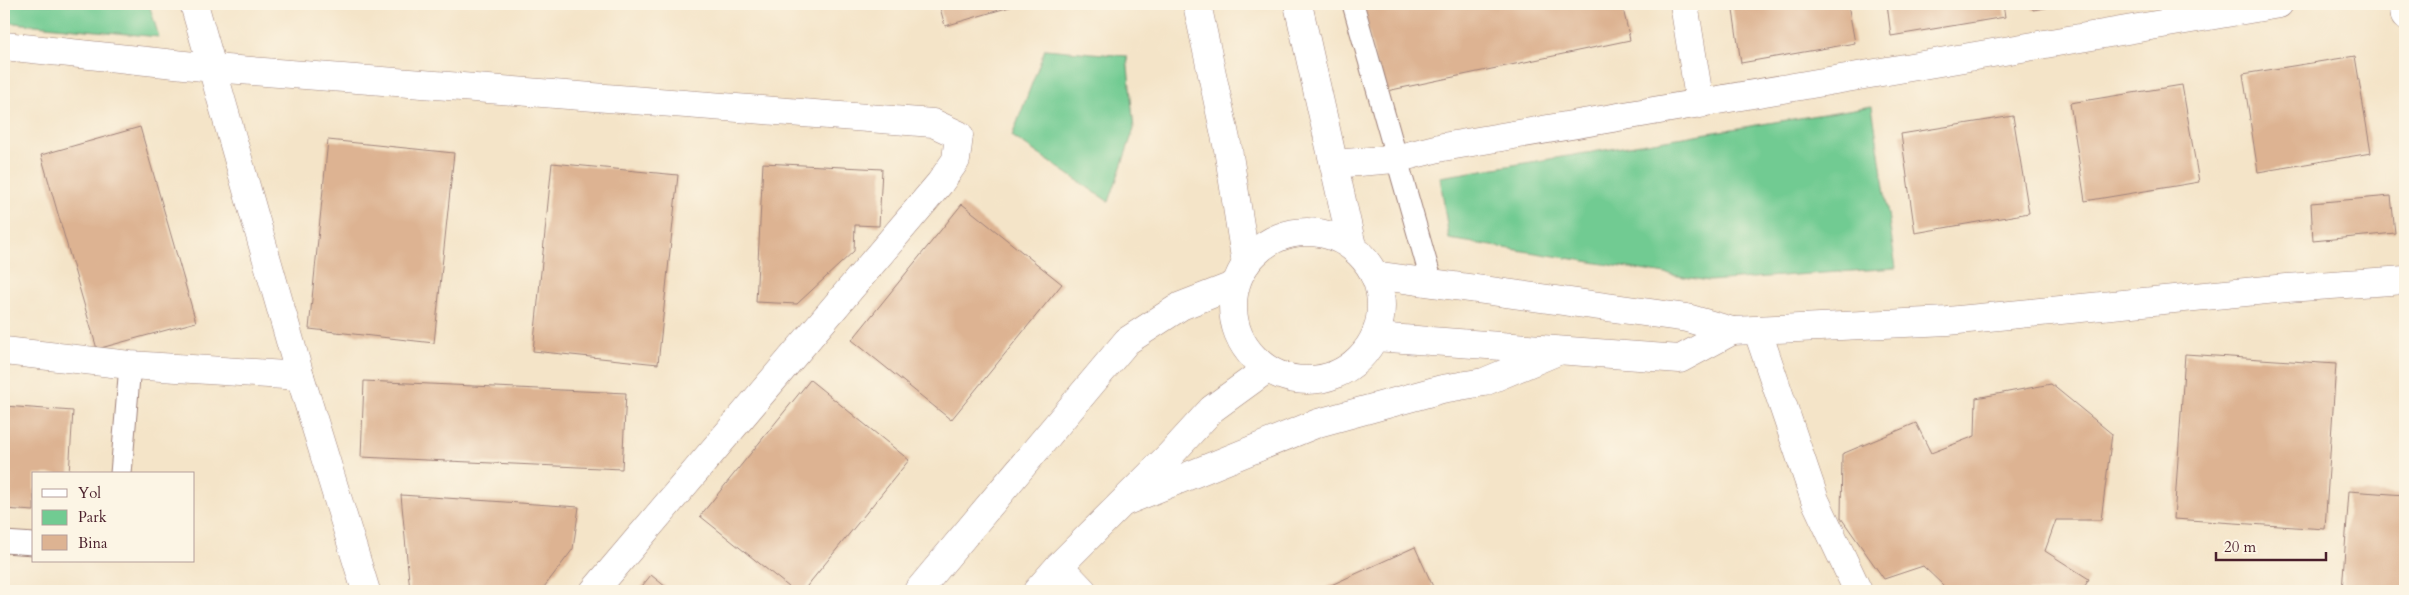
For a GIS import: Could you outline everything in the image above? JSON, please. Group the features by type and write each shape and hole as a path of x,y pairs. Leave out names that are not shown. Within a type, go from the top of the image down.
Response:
{"street":[{"path":"194,4 300,376 366,591"},
{"path":"918,591 1127,341 1181,306 1240,274 1262,246 1284,235 1307,231 1331,235 1352,246 1370,264 1380,288 1382,313 1375,337 1361,358 1340,373 1316,380 1290,378 1267,369 1249,353 1237,332 1232,309 1240,274 1228,149 1197,4"},
{"path":"1298,4 1352,246"},
{"path":"1684,4 1700,104"},
{"path":"1334,164 1395,159 1443,147 2279,4"},
{"path":"2403,4 2405,16"},
{"path":"4,46 213,68 934,122 959,135 956,160 940,183 594,591"},
{"path":"1374,275 1687,318 1745,332 1948,321 2287,288 2405,280"},
{"path":"1375,337 1563,349 1680,359 1745,332"},
{"path":"1745,332 1814,500 1858,591"},
{"path":"1124,502 1318,423 1442,389 1484,382 1563,349"},
{"path":"4,351 130,366 300,376"},
{"path":"1038,591 1058,566 1124,502 1212,409 1267,369"},
{"path":"1058,566 1083,591"}],"lane":[{"path":"1353,4 1395,159 1432,283"},
{"path":"121,472 130,366"},
{"path":"4,542 32,544"}],"green space":[{"path":"4,4 149,4 159,37 4,22"},
{"path":"1045,49 1127,56 1134,129 1109,202 1012,136"},
{"path":"1872,106 1896,268 1709,281 1449,239 1440,177"}],"building":[{"path":"939,4 1020,4 945,26"},
{"path":"1622,4 1630,40 1382,92 1363,5"},
{"path":"1732,4 1848,4 1855,43 1741,63"},
{"path":"1887,4 2003,4 2005,17 1891,36"},
{"path":"2032,4 2061,4 2062,5 2033,10"},
{"path":"2355,56 2371,153 2258,172 2243,74"},
{"path":"2182,85 2199,182 2085,201 2070,103"},
{"path":"2013,116 2029,213 1915,233 1901,134"},
{"path":"140,127 196,322 97,349 41,155"},
{"path":"328,140 454,153 434,343 309,329"},
{"path":"552,163 678,175 658,364 533,351"},
{"path":"763,163 882,169 879,226 855,225 854,251 797,304 756,302"},
{"path":"2391,196 2395,233 2313,241 2311,203"},
{"path":"962,204 1062,284 951,420 852,340"},
{"path":"2185,354 2336,364 2325,529 2174,519"},
{"path":"810,380 909,460 803,591 794,591 700,516"},
{"path":"364,381 626,393 622,469 361,457"},
{"path":"2051,384 2112,434 2101,520 2056,520 2045,551 2089,579 2082,591 1943,591 1944,586 1923,566 1884,579 1841,518 1842,454 1916,423 1931,453 1975,436 1976,398"},
{"path":"4,406 73,411 69,472 32,472 32,511 4,509"},
{"path":"2349,491 2405,495 2405,591 2342,591"},
{"path":"401,495 579,507 573,549 541,591 410,591"},
{"path":"1415,547 1435,591 1318,591"},
{"path":"651,575 671,591 638,591"}]}
